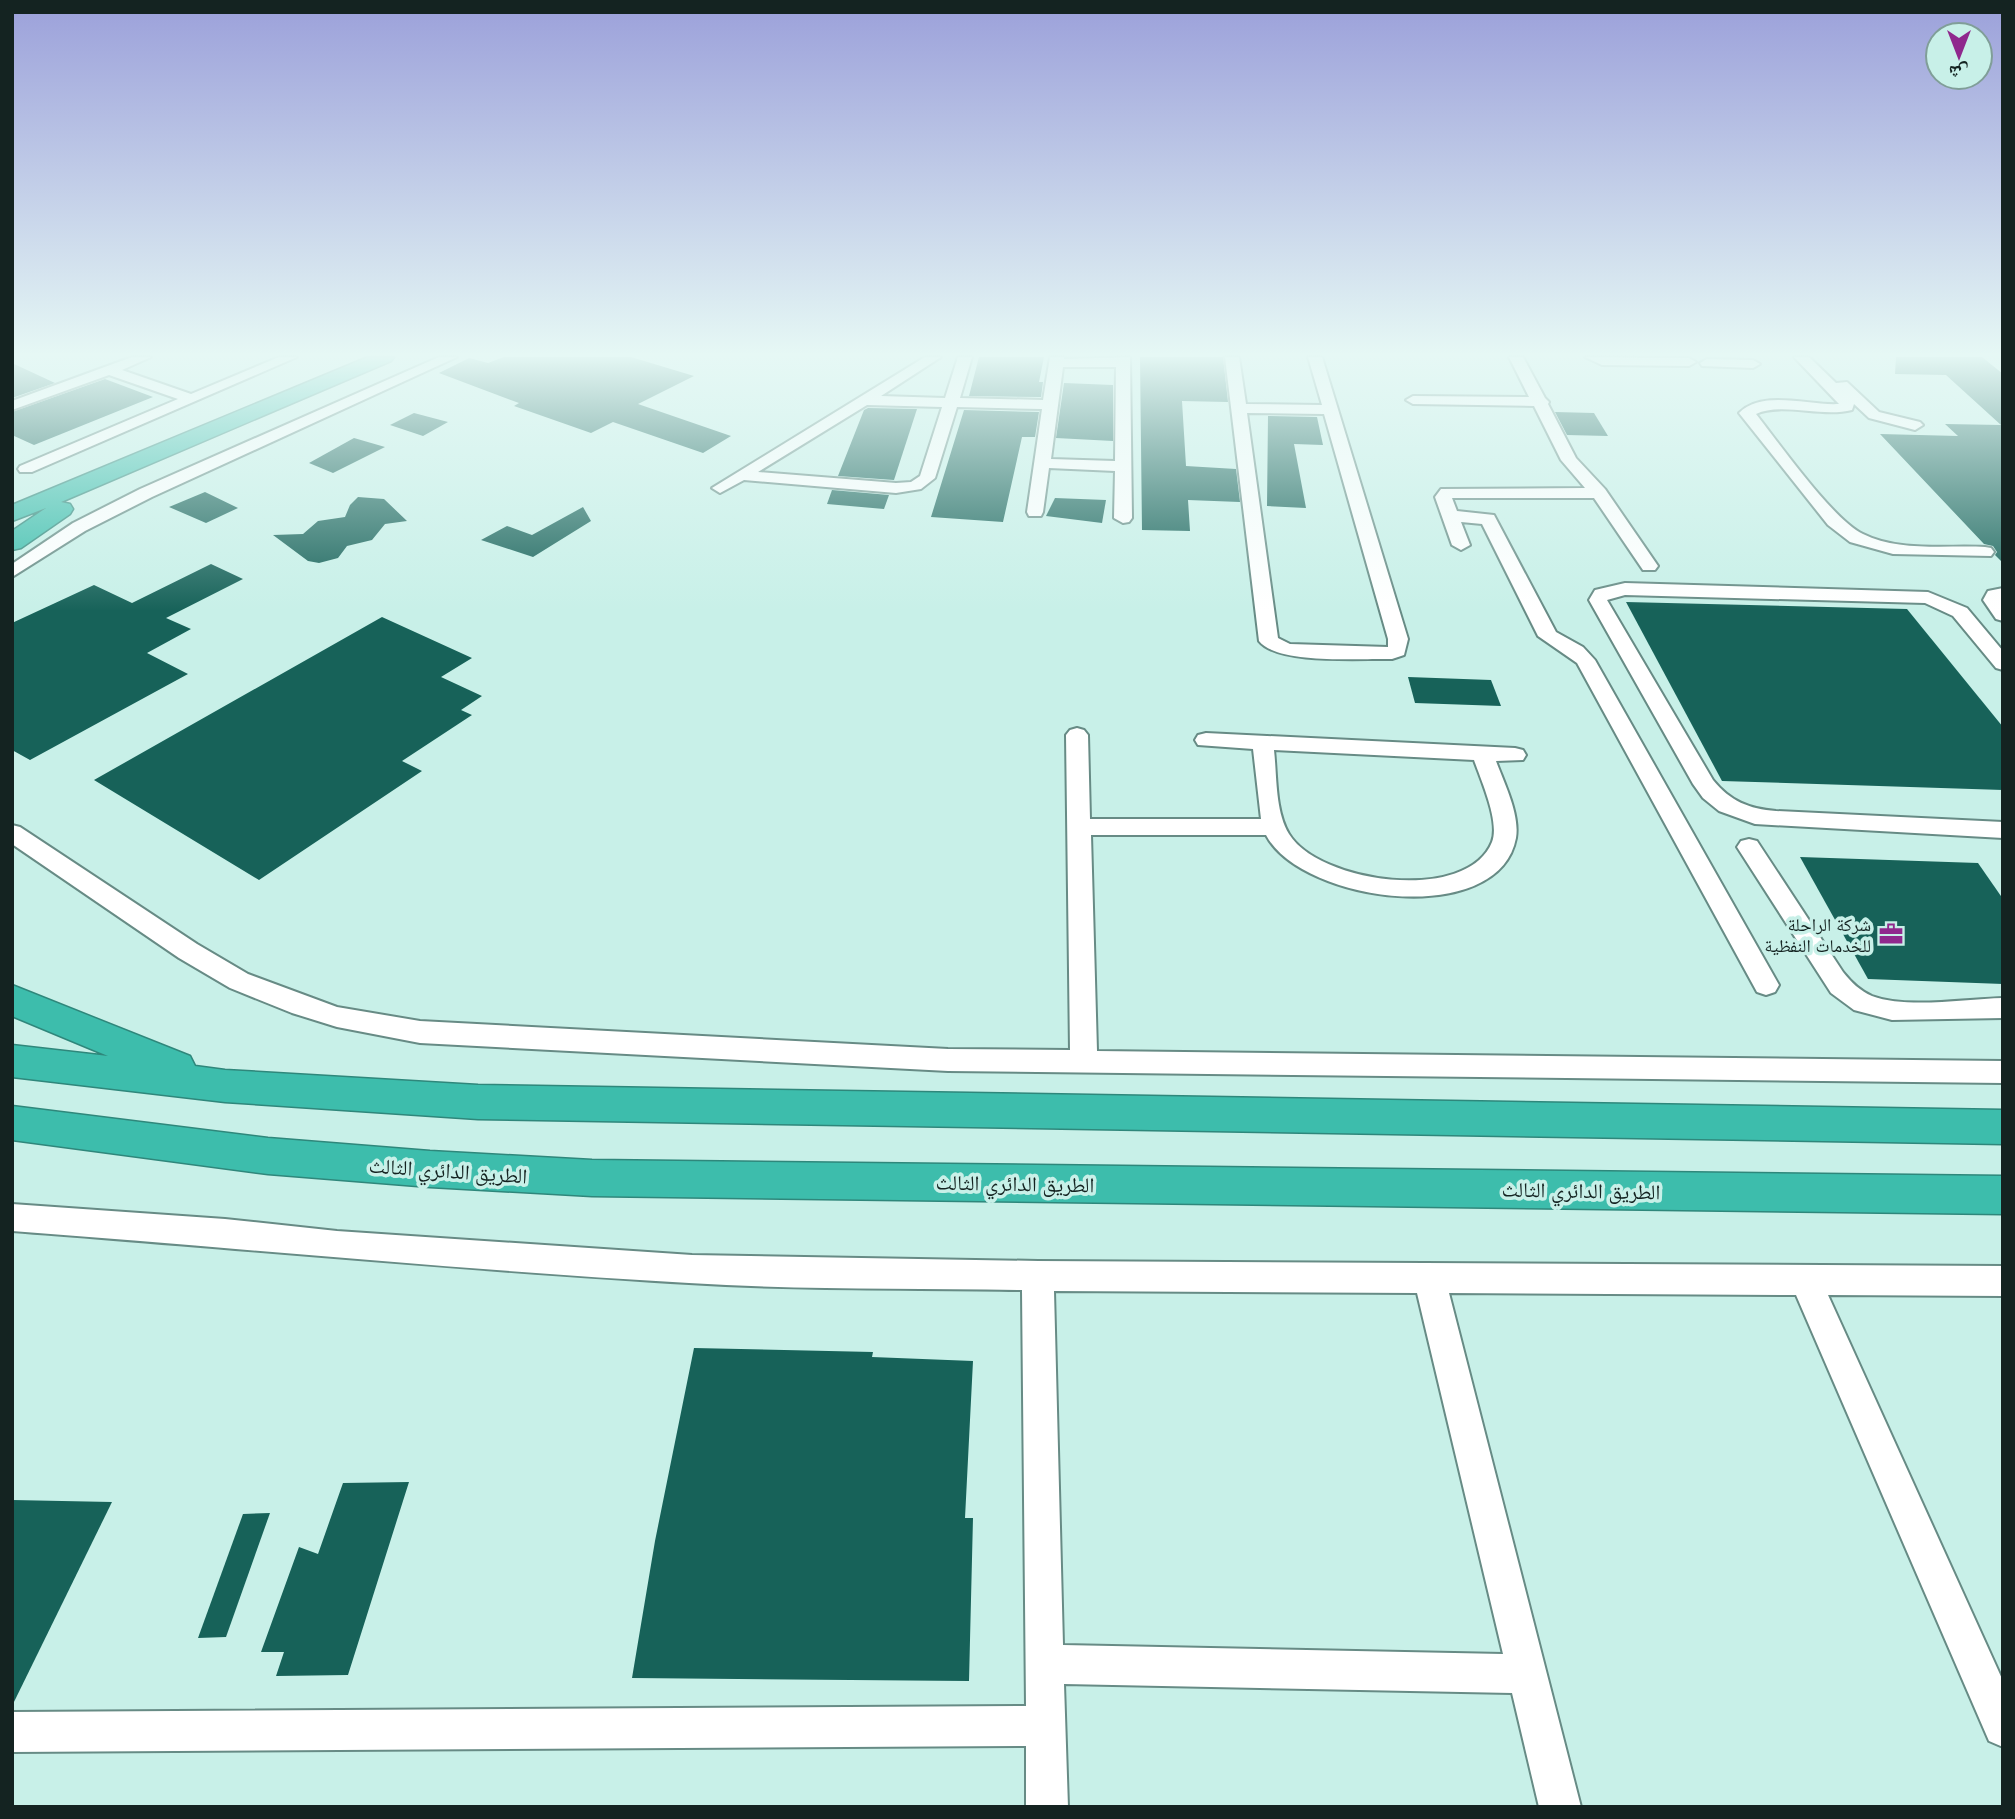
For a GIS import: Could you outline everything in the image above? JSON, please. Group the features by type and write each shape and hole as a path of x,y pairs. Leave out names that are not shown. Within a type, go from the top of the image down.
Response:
{"highway":[{"path":"12,514 166,442"},
{"path":"12,500 169,442"},
{"path":"12,493 139,454"},
{"path":"12,543 139,454"},
{"path":"12,999 134,1052 225,1086"},
{"path":"12,1039 225,1086"},
{"path":"12,1061 225,1086 491,1102 2003,1127"},
{"name":"الطريق الدائري الثالث","path":"16,1123 159,1144 296,1159 445,1172 592,1178 2003,1195"}],"street":[{"path":"26,469 90,442"},
{"path":"12,572 79,527 159,486 258,442"},
{"path":"720,488 795,442"},
{"path":"741,475 896,488 915,486 927,478 938,442"},
{"path":"1035,512 1045,442"},
{"path":"1123,442 1123,518"},
{"path":"1243,442 1269,641 1286,650 1392,653 1397,651 1398,639 1340,442"},
{"path":"1561,442 1569,460 1599,493 1649,566"},
{"path":"1770,442 1842,530 1865,542 1893,549 1985,552"},
{"path":"1041,463 1123,466"},
{"path":"1461,545 1443,497 1454,491 1599,493"},
{"path":"1450,516 1488,519 1548,636 1576,651 1585,660 1766,985"},
{"path":"2003,664 1960,611 1928,598 1625,589 1602,594 1598,600 1704,784 1713,797 1731,809 1754,817 1776,819 2003,830"},
{"path":"2003,593 1995,595 1992,600 2003,615"},
{"path":"1077,735 1084,1062"},
{"path":"1206,740 1515,755"},
{"path":"1263,743 1274,827 1291,854 1345,880 1407,890 1426,889 1461,880 1489,865 1498,856 1505,838 1504,822 1483,754"},
{"path":"1079,827 1274,827"},
{"path":"12,833 212,967 290,1002 376,1025 477,1036 948,1060 2003,1072"},
{"path":"1749,847 1834,979 1850,996 1862,1003 1888,1009 2003,1008"},
{"path":"12,1217 211,1232 337,1245 692,1269 1038,1276 2003,1281"},
{"path":"1038,1276 1047,1807"},
{"path":"1429,1278 1560,1807"},
{"path":"1805,1278 1994,1691 2003,1727"},
{"path":"1045,1664 1527,1674"},
{"path":"12,1732 1046,1726"}],"building":[{"path":"347,442 367,442 385,447 333,473 309,463"},
{"path":"671,442 721,442 703,453"},
{"path":"851,442 906,442 894,480 838,476"},
{"path":"954,442 1021,442 1003,522 931,517"},
{"path":"1141,442 1185,442 1186,466 1236,469 1240,502 1188,500 1190,531 1142,530"},
{"path":"1268,442 1322,442 1323,445 1294,444 1306,508 1267,506"},
{"path":"1887,442 2003,442 2003,563 1995,555 1997,552 1993,546 1984,544"},
{"path":"832,490 889,495 884,509 827,504"},
{"path":"205,492 238,508 206,523 169,507"},
{"path":"358,497 384,499 407,521 385,524 372,540 347,546 338,558 319,563 308,561 273,535 303,534 318,521 345,517 350,505"},
{"path":"1055,498 1106,500 1102,523 1046,516"},
{"path":"583,507 591,521 533,557 481,540 507,526 532,535"},
{"path":"211,564 243,579 166,618 191,629 147,653 188,674 30,760 12,750 12,623 94,585 132,603"},
{"path":"1626,602 1907,609 2003,727 2003,790 1722,781"},
{"path":"382,617 472,658 441,677 482,696 461,710 472,715 402,761 422,771 259,880 94,780"},
{"path":"1408,677 1491,680 1501,706 1415,703"},
{"path":"1800,857 1978,863 2003,899 2003,984 1868,979"},
{"path":"694,1348 873,1352 872,1357 973,1361 965,1518 973,1518 969,1681 632,1678 655,1541"},
{"path":"409,1482 348,1675 276,1676 284,1652 261,1652 299,1547 318,1554 343,1483"},
{"path":"12,1500 112,1502 12,1706"},
{"path":"270,1513 226,1637 198,1638 243,1514"}],"place":[{"name":"شركة الراحلة للخدمات النفظية","path":"1891,934"}]}
